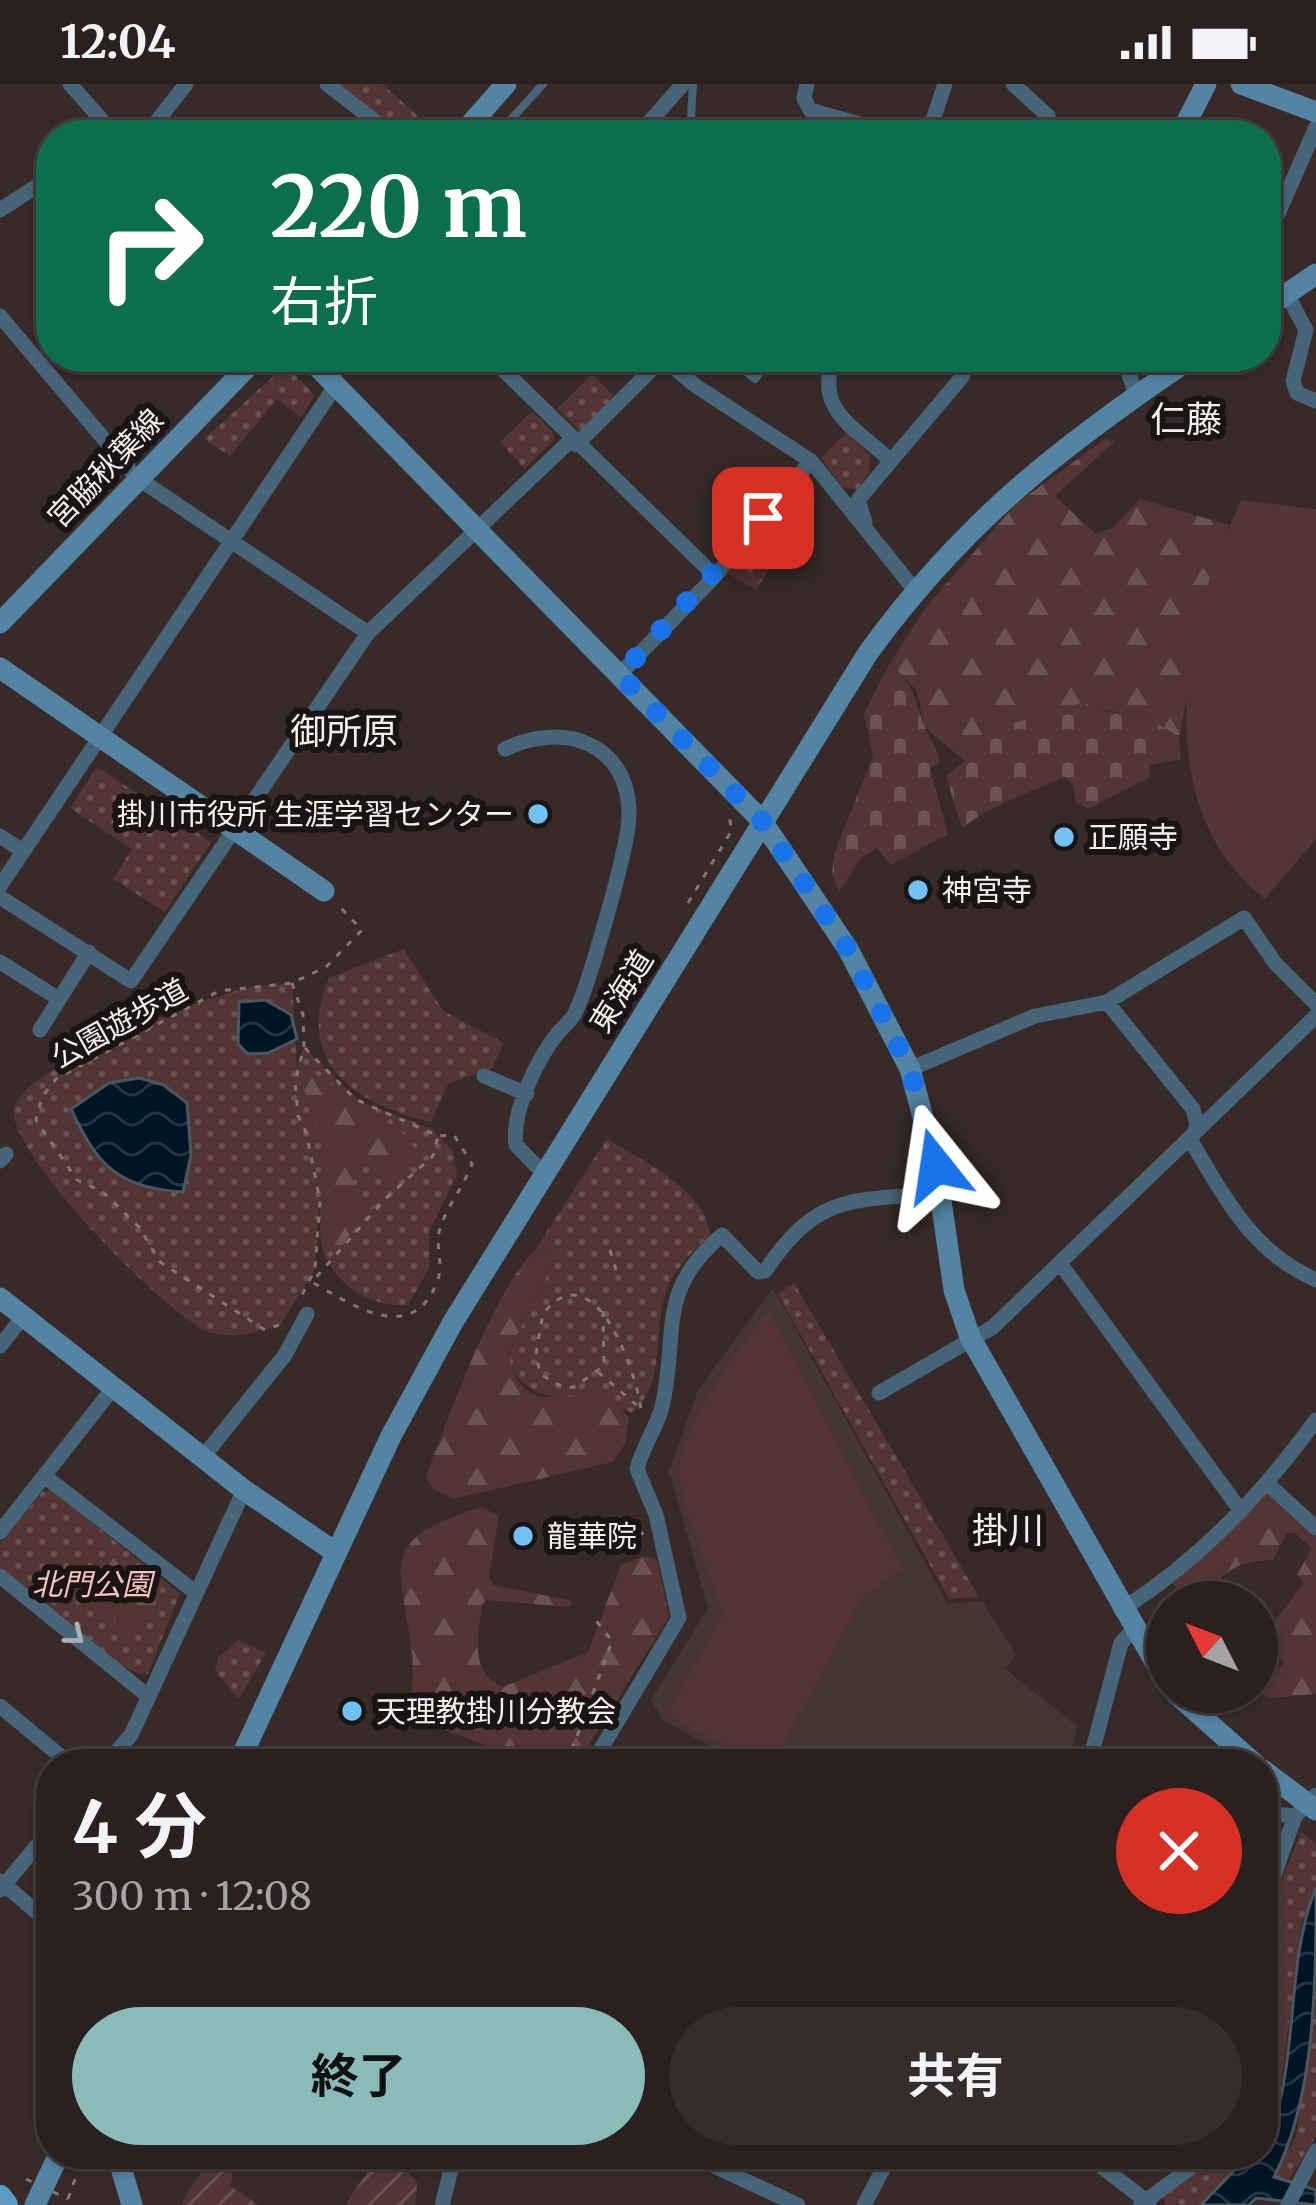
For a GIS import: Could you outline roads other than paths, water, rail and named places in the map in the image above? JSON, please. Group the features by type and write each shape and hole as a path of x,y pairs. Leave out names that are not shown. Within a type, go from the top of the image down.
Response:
{"main road":[{"path":"0,2197 6,2205"}],"street":[{"path":"70,84 102,120"},
{"path":"158,120 186,84"},
{"path":"327,84 374,120"},
{"path":"474,120 506,84"},
{"path":"651,120 682,84"},
{"path":"807,84 804,98 810,110 845,120"},
{"path":"933,120 945,84"},
{"path":"1013,84 1048,120"},
{"path":"1188,120 1206,84"},
{"path":"1241,84 1316,112"},
{"path":"1281,207 1316,127"},
{"path":"0,210 36,187"},
{"path":"1281,298 1316,274"},
{"path":"1287,294 1306,330 1292,381 1297,393 1316,400"},
{"path":"0,316 36,348"},
{"path":"57,372 136,477 368,633"},
{"name":"宮脇秋葉線","path":"0,623 242,372"},
{"path":"322,372 762,821 848,949 910,1069 940,1193 954,1290 970,1336 1146,1650"},
{"path":"0,886 339,372"},
{"path":"505,372 715,576"},
{"path":"0,897 131,981 368,633 647,372"},
{"path":"678,372 811,461 914,589"},
{"path":"829,372 825,382 829,403 889,459"},
{"path":"868,531 858,500 964,372"},
{"path":"1128,372 1136,395"},
{"name":"東海道","path":"245,1749 335,1552 443,1341 814,733 914,589 1000,498 1170,372"},
{"path":"620,675 715,576 811,461"},
{"path":"0,668 324,891"},
{"path":"505,749 534,735 589,742 608,758 620,778 630,818 574,1014 555,1037 527,1094 516,1145 543,1173"},
{"path":"0,836 23,851"},
{"path":"910,1069 1034,1016 1107,1002 1244,918 1275,963 1316,1004"},
{"path":"40,1030 88,952"},
{"path":"0,962 59,999"},
{"path":"1107,1002 1193,1109 1197,1125 1191,1141"},
{"path":"879,1394 970,1336 993,1327 1062,1266 1316,1016"},
{"path":"484,1076 527,1094"},
{"path":"1191,1141 1243,1228 1271,1256 1316,1280"},
{"path":"601,1749 679,1618 656,1515 637,1469 660,1414 671,1314 684,1274 722,1235 758,1271 765,1271 786,1239 814,1214 848,1202 940,1193"},
{"path":"1062,1266 1240,1511"},
{"path":"0,1298 244,1490 335,1552"},
{"path":"203,1457 285,1354 299,1312"},
{"path":"0,1346 23,1316"},
{"path":"0,1532 114,1388"},
{"path":"1093,1749 1127,1620 1269,1485 1316,1420"},
{"path":"46,1478 195,1592"},
{"path":"1269,1485 1316,1528"},
{"path":"119,1749 131,1735 244,1490"},
{"path":"0,1576 149,1697"},
{"path":"0,1706 52,1749"},
{"path":"1198,1713 1238,1749"},
{"path":"1278,1782 1310,1807"},
{"path":"1278,1811 1310,1807"},
{"path":"1278,1875 1310,1807"},
{"path":"36,1846 1,1885 36,1912"},
{"path":"1288,2205 1316,2151"},
{"path":"35,2205 58,2169"},
{"path":"120,2169 132,2205"},
{"path":"442,2205 451,2169"},
{"path":"720,2169 798,2205"},
{"path":"864,2205 883,2169"},
{"path":"1104,2169 1146,2203 1190,2169"}],"lane":[{"path":"511,120 543,84"},
{"path":"691,120 693,84"}],"water":[{"path":"266,1000 291,1015 297,1039 268,1053 248,1054 238,1044 239,1002"},
{"path":"139,1078 164,1085 187,1103 191,1155 183,1192 142,1185 113,1170 91,1146 71,1109 109,1083"},
{"path":"1316,1887 1314,1998 1306,2074 1278,2168 1278,2105"},
{"path":"1236,2169 1278,2169 1274,2177 1316,2190 1316,2205 1256,2198 1249,2205 1201,2205"}],"place":[{"name":"掛川市役所 生涯学習センター","path":"538,814"},
{"name":"正願寺","path":"1064,837"},
{"name":"神宮寺","path":"918,890"},
{"name":"龍華院","path":"523,1536"},
{"name":"天理教掛川分教会","path":"352,1711"}],"district":[{"name":"仁藤","path":"1186,419"},
{"name":"御所原","path":"344,731"},
{"name":"掛川","path":"1008,1530"}],"park label":[{"name":"北門公園","path":"92,1584"}]}
